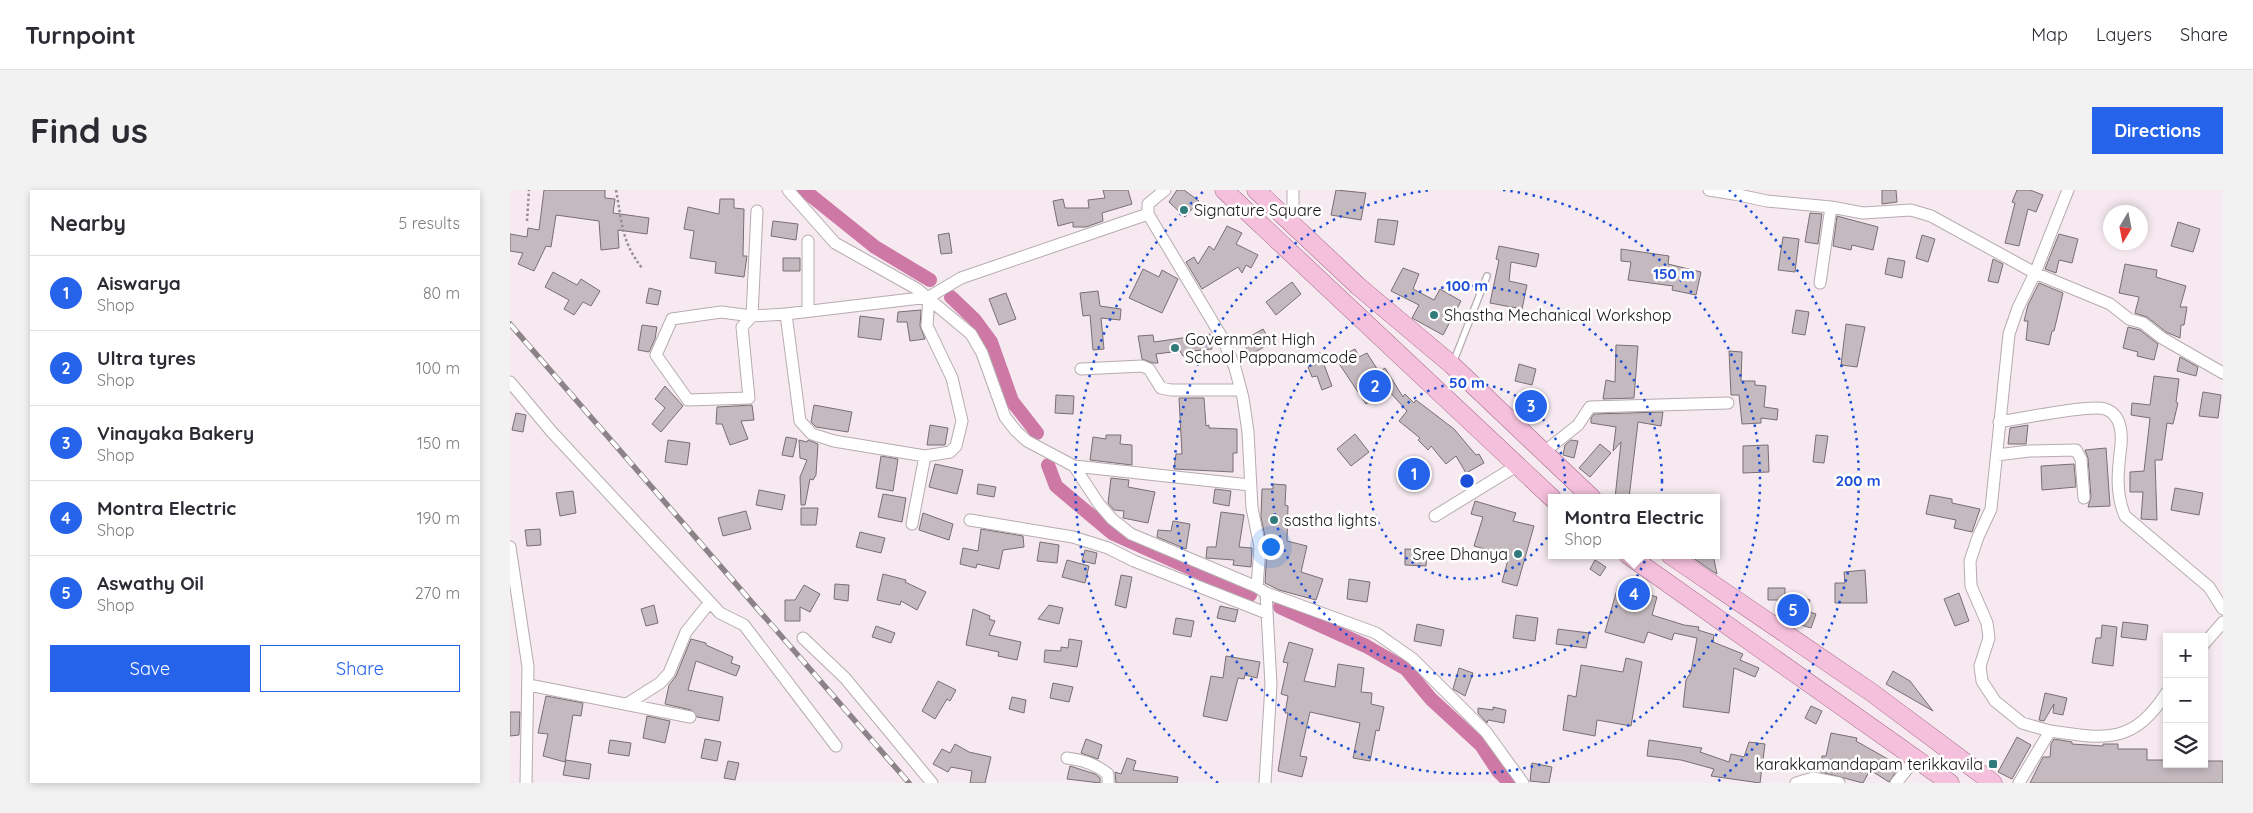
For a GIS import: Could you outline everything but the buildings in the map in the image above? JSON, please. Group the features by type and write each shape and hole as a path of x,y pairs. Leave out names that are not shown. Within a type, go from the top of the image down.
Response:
{"main road":[{"path":"1224,190 1548,494"},
{"path":"1256,190 1358,286 1452,365 1588,494"},
{"path":"1634,559 1950,783"},
{"path":"1676,559 1871,692 1993,783"}],"street":[{"path":"788,190 835,243 929,297 971,334 982,353 1006,417 1016,432 1027,441 1074,466 1250,485"},
{"path":"1164,190 1148,204 1148,214 1223,339 1241,390 1248,432 1250,485 1260,547 1271,685 1265,783"},
{"path":"1293,190 1293,226"},
{"path":"1709,190 1734,192 1767,201 1831,207 1863,213 1911,210 1931,216 2035,273 2110,304 2129,319 2143,324 2162,338 2223,373"},
{"path":"2068,190 2035,273 2018,308 2009,334 1991,510 1978,537 1970,561 1971,586 1987,623 1989,638 1980,666 1982,681 1995,701 2022,723 2050,731 2102,738 2130,731 2155,711 2163,698"},
{"path":"1820,283 1831,207"},
{"path":"757,211 752,316 742,327 749,398 688,400 656,355 672,319 721,312 752,316 786,314 929,297 961,278 1148,214"},
{"path":"808,241 808,312"},
{"path":"786,314 800,422 812,434 834,441 925,456 950,452 956,446 962,421 952,378 927,326 929,297"},
{"path":"1081,369 1142,366 1149,369 1161,388 1171,390 1241,390"},
{"path":"510,382 551,431 720,613 744,625 836,746"},
{"path":"1544,452 1578,426 1590,407 1728,403"},
{"path":"1999,422 2088,409 2106,409 2116,417 2122,431 2119,501 2125,516 2209,587 2223,609"},
{"path":"1997,455 2029,451 2076,450 2082,459 2084,498"},
{"path":"912,524 925,456"},
{"path":"1435,516 1518,465"},
{"path":"1074,466 1099,504 1131,534 1262,590 1376,633 1413,659 1486,732 1523,782"},
{"path":"970,520 1074,537 1108,548 1134,561 1266,613"},
{"path":"510,547 528,667 526,783"},
{"path":"627,704 660,683 669,673 686,632 710,602"},
{"path":"2208,639 2223,622"},
{"path":"803,638 845,678 932,783"},
{"path":"529,685 690,716"},
{"path":"2018,783 2050,731"},
{"path":"1068,758 1080,760 1103,769 1108,774 1108,783"},
{"path":"1896,783 1916,758"},
{"path":"1796,783 1813,778 1839,783"}],"lane":[{"path":"1452,365 1487,276"}],"path":[{"path":"527,221 529,190"},
{"path":"616,190 622,230 629,251 642,268"}],"waterway":[{"path":"804,190 875,247 930,280"},
{"path":"951,297 974,319 991,342 1012,401 1037,433"},
{"path":"1048,465 1056,486 1112,533 1250,595"},
{"path":"1280,607 1366,646 1406,669 1431,699 1481,745 1498,771 1510,783"}],"railway":[{"path":"510,324 909,783"}],"place":[{"name":"Signature Square","path":"1184,210"},
{"name":"Shastha Mechanical Workshop","path":"1434,315"},
{"name":"Government High School Pappanamcode","path":"1175,348"},
{"name":"Ultra tyres","path":"1375,386"},
{"name":"Vinayaka Bakery","path":"1531,406"},
{"name":"Aiswarya","path":"1414,474"},
{"name":"sastha lights","path":"1274,520"},
{"name":"Sree Dhanya","path":"1518,554"},
{"name":"Montra Electric","path":"1634,594"},
{"name":"Aswathy Oil","path":"1793,610"},
{"name":"karakkamandapam terikkavila","path":"1993,764"}]}
